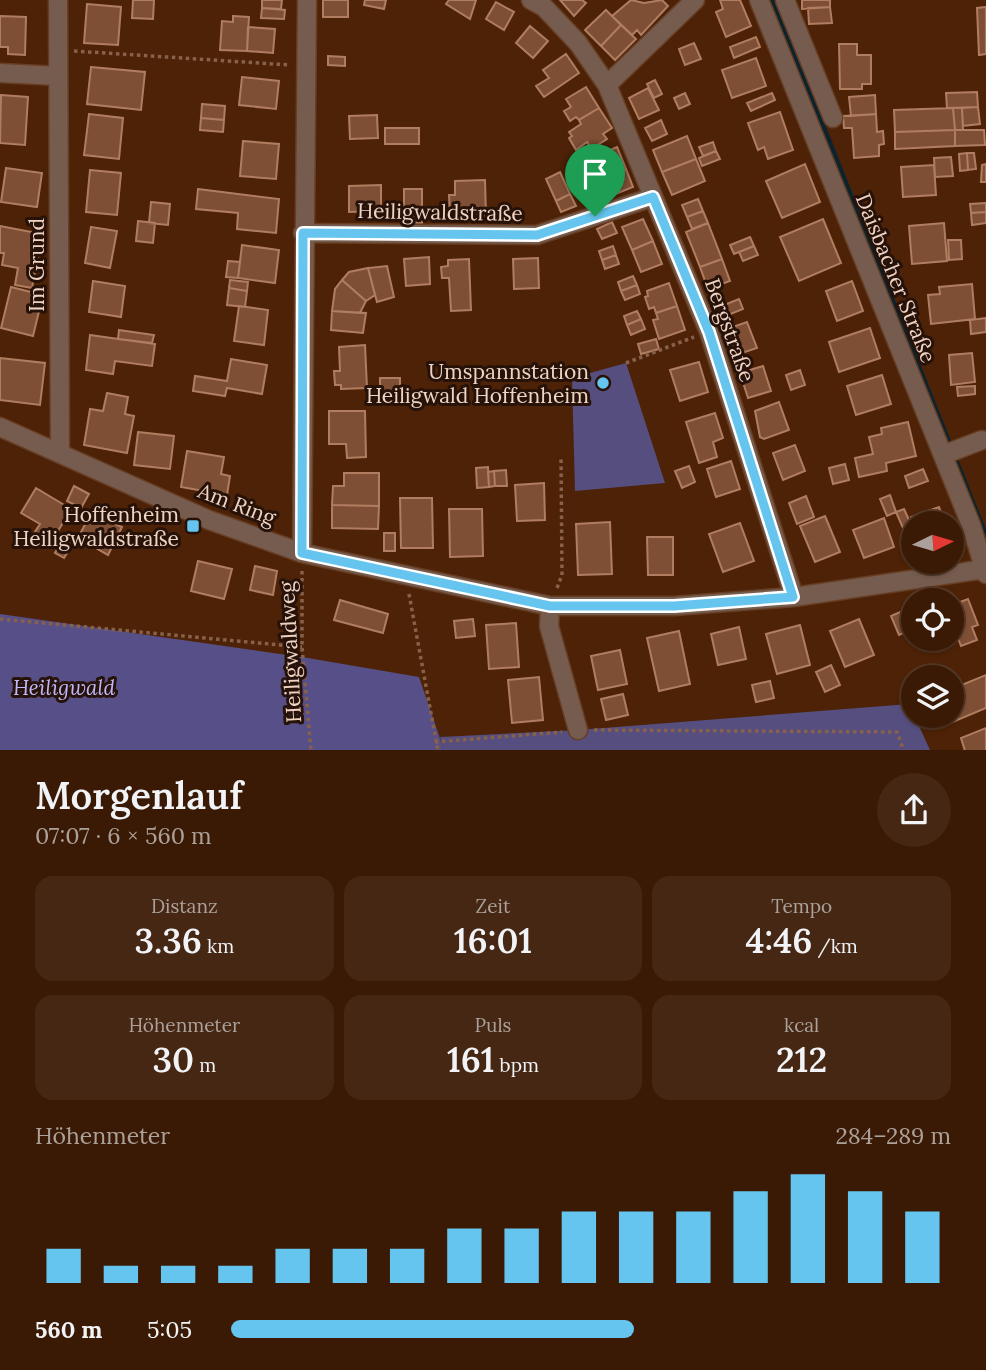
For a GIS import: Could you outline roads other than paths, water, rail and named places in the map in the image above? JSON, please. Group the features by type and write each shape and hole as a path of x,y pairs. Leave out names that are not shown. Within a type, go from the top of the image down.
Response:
{"street":[{"name":"Im Grund","path":"58,0 60,453"},
{"path":"302,553 307,0"},
{"name":"Bergstraße","path":"531,0 544,7 578,43 607,85 709,332 793,597"},
{"path":"607,85 695,0"},
{"name":"Daisbacher Straße","path":"759,0 950,452 985,571"},
{"path":"785,0 833,118"},
{"path":"0,73 58,76"},
{"name":"Heiligwaldstraße","path":"303,233 537,235 653,197"},
{"name":"Am Ring","path":"0,428 209,520 302,553 406,578 550,606 674,606 793,597 985,571"},
{"path":"950,452 982,440"},
{"path":"550,606 549,626 578,730"}],"waterway":[{"path":"773,0 986,536"}],"place":[{"name":"Umspannstation Heiligwald Hoffenheim","path":"603,383"},
{"name":"Hoffenheim Heiligwaldstraße","path":"193,526"}],"park label":[{"name":"Heiligwald","path":"64,687"}]}
